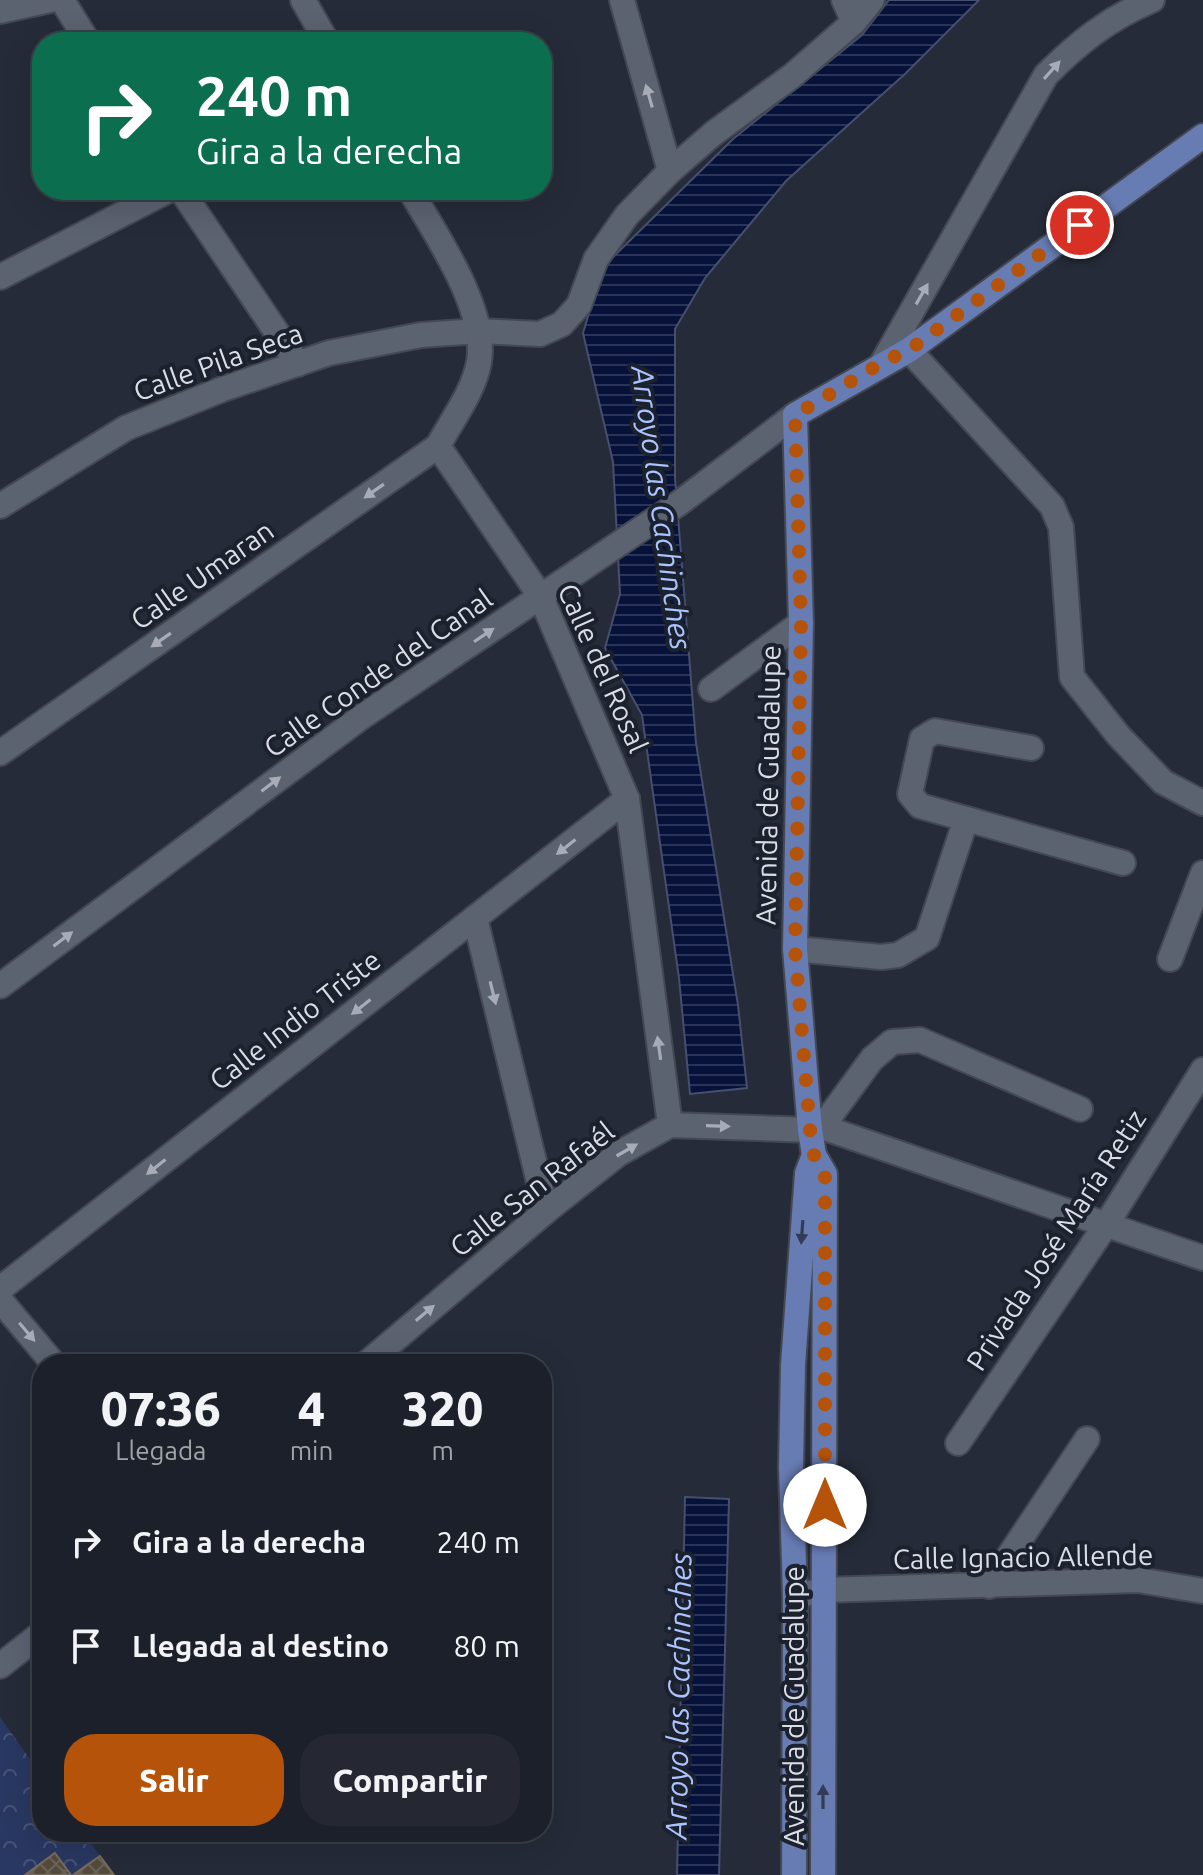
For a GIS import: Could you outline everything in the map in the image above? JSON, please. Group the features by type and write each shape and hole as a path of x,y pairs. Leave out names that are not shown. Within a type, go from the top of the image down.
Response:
{"main road":[{"path":"795,415 883,362 909,350 1203,136"},
{"name":"Avenida de Guadalupe","path":"794,1875 793,1365 807,1173 814,1155 816,1129 795,949 801,623 795,415"},
{"name":"Avenida de Guadalupe","path":"814,1155 825,1174 823,1875"}],"street":[{"path":"0,11 50,0"},
{"path":"62,0 82,32"},
{"path":"303,0 321,32"},
{"path":"622,0 670,171"},
{"name":"Calle Pila Seca","path":"0,506 126,428 223,389 329,353 421,335 478,331 540,334 562,324 579,305 596,259 627,215 670,171 714,133 792,76 849,11 872,0"},
{"path":"883,362 1046,75 1076,45 1117,15 1152,0"},
{"path":"0,277 150,200"},
{"path":"188,200 298,364"},
{"path":"416,200 457,272 470,301 478,331 479,361 469,390 438,446"},
{"path":"909,350 1052,506 1061,527 1072,677 1118,735 1163,782 1203,803"},
{"name":"Calle Conde del Canal","path":"0,986 360,718 678,504 795,415"},
{"name":"Calle del Rosal","path":"438,446 541,597 627,799 676,1125"},
{"name":"Calle Umaran","path":"0,753 438,446"},
{"path":"711,689 801,623"},
{"path":"1031,748 935,731 922,739 910,794 920,806 1123,863"},
{"name":"Calle Indio Triste","path":"0,1289 627,799"},
{"path":"795,949 881,957 898,955 927,938 966,819"},
{"path":"1170,959 1203,873"},
{"path":"475,918 546,1211"},
{"path":"816,1129 872,1059 892,1042 920,1040 1080,1109"},
{"name":"Privada José María Retiz","path":"958,1443 1106,1225 1203,1070"},
{"path":"676,1125 816,1129 1203,1258"},
{"name":"Calle San Rafaél","path":"378,1354 618,1154 676,1125"},
{"path":"0,1300 46,1354"},
{"path":"989,1586 1087,1439"},
{"name":"Calle Ignacio Allende","path":"795,1596 825,1590 1138,1580 1203,1591"},
{"path":"0,1666 32,1641"}],"green space":[{"path":"0,1717 32,1762 32,1842 90,1842 100,1856 73,1875 0,1875"}],"water":[{"name":"Arroyo las Cachinches","path":"889,0 979,0 906,73 786,181 705,278 675,329 675,478 696,743 738,1005 747,1088 690,1094 679,978 642,715 605,648 620,594 613,462 583,333 603,267 733,139 862,35"},
{"path":"685,1497 729,1499 719,1875 677,1875"}],"building":[{"path":"55,1853 71,1875 25,1875"},
{"path":"100,1856 114,1875 73,1875"}],"route":[{"path":"825,1505 825,1174 814,1155 810,1130 795,949 801,623 795,415 883,362 909,350 1080,225"}]}
